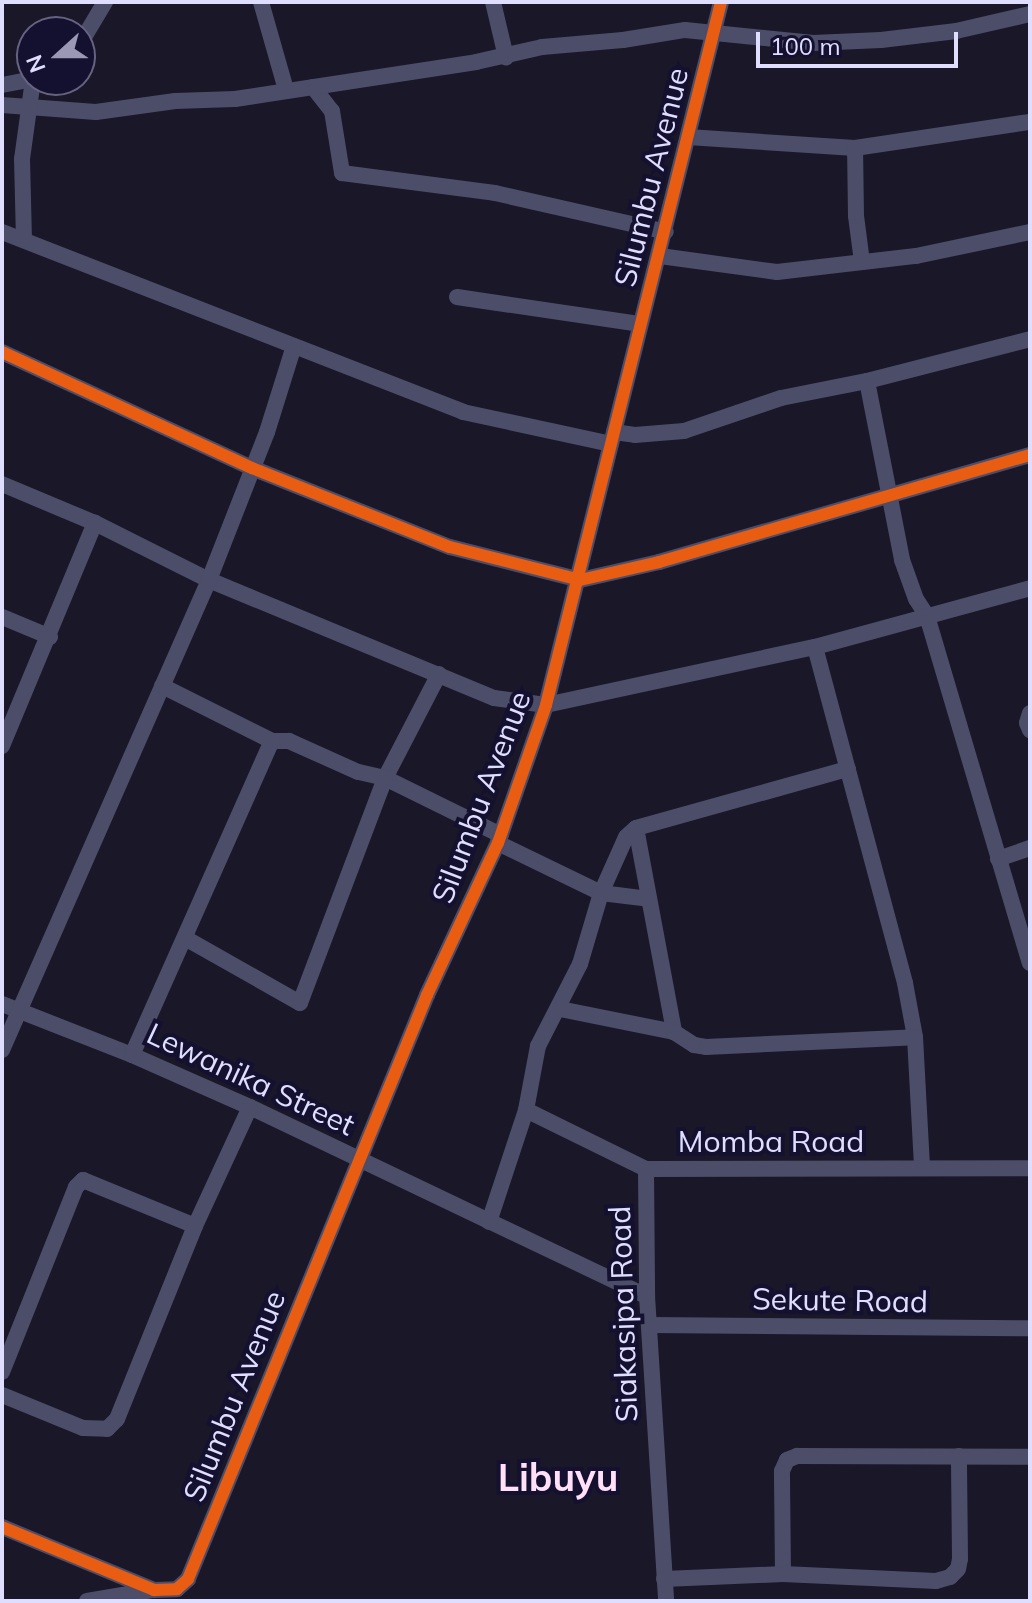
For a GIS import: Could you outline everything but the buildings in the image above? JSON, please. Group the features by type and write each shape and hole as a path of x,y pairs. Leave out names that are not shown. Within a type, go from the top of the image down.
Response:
{"street":[{"path":"261,2 286,90"},
{"path":"493,2 506,57"},
{"name":"Silumbu Avenue","path":"154,1590 177,1589 188,1579 427,995 500,839 546,705 580,580 639,324 660,256 721,2"},
{"path":"2,105 96,112 313,87 506,57 542,47 623,40 685,30 813,43 881,40 956,31 1030,14"},
{"path":"313,87 332,111 342,173 495,193 666,232"},
{"path":"24,240 22,159 30,96"},
{"path":"688,137 855,148 1030,122"},
{"path":"855,148 856,216 862,262"},
{"path":"2,232 463,412 612,438 684,431 781,398 867,381 1030,339"},
{"path":"660,256 777,272 984,244 1030,232"},
{"path":"457,297 639,324"},
{"path":"2,1050 10,1008 209,580 294,346"},
{"path":"2,352 252,468 450,547 580,580 659,562 1030,455"},
{"path":"867,381 902,560 916,599 927,616 1030,963"},
{"path":"2,484 95,523 209,580 494,698 546,705 815,647 1030,588"},
{"path":"2,746 95,523"},
{"path":"2,617 50,637"},
{"path":"815,647 902,969 915,1037 922,1168"},
{"path":"185,938 300,1003 385,778 439,674"},
{"path":"162,686 272,741 289,741 358,772 385,778 601,893 649,899"},
{"path":"1030,713 1027,723 1030,730"},
{"path":"132,1055 272,741"},
{"path":"489,1222 526,1110 538,1046 560,1009 580,964 601,893 620,847 636,828 848,769"},
{"path":"636,828 674,1032"},
{"path":"998,859 1030,848"},
{"name":"Lewanika Street","path":"10,1008 132,1055 250,1107 647,1296"},
{"path":"560,1009 674,1032 694,1045 706,1047 824,1038 915,1037"},
{"path":"2,1395 83,1428 107,1429 117,1419 195,1226 250,1107"},
{"name":"Momba Road","path":"526,1110 646,1169 1030,1168"},
{"name":"Siakasipa Road","path":"646,1169 647,1296 666,1601"},
{"path":"2,1372 76,1187 83,1180 195,1226"},
{"name":"Sekute Road","path":"649,1325 901,1330 1030,1328"},
{"path":"783,1574 782,1471 787,1460 797,1456 1030,1457"},
{"path":"664,1579 783,1574 936,1581 950,1577 958,1569 960,1559 959,1456"},
{"path":"2,1527 154,1590"},
{"path":"87,1601 154,1590"}],"cycle path":[{"path":"2,1527 154,1590 177,1589 188,1579 427,995 498,843 546,705 721,2"},
{"path":"2,352 252,468 450,547 580,580 659,562 1030,455"}],"district":[{"name":"Libuyu","path":"558,1478"}]}
